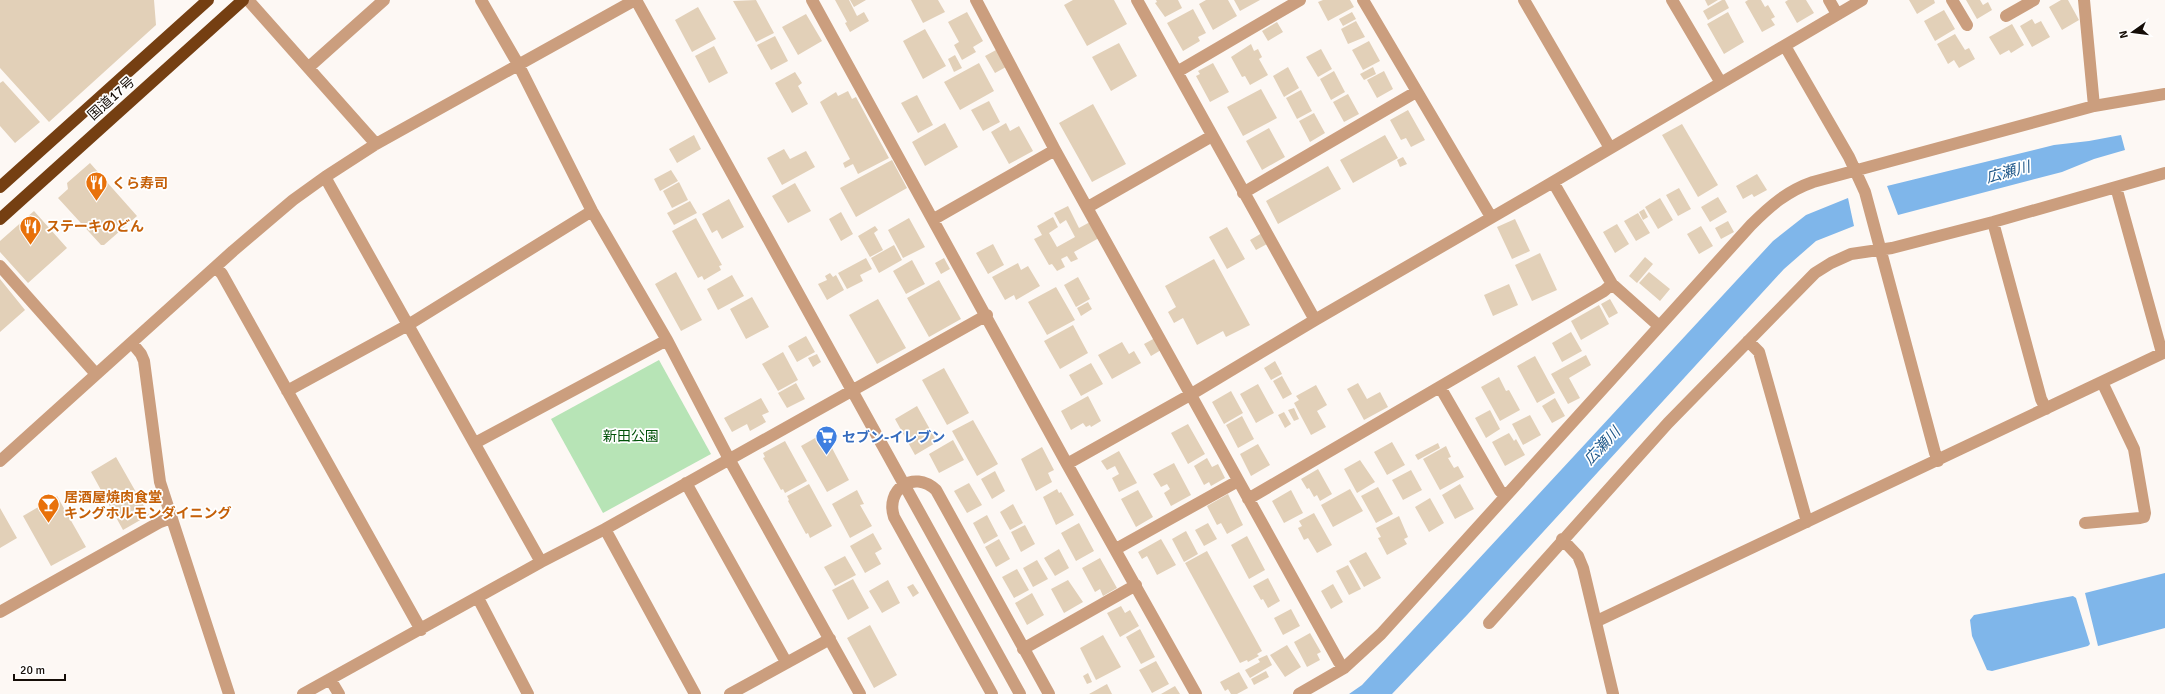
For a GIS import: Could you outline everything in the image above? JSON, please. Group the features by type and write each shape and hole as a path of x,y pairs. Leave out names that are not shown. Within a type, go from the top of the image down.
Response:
{"highway":[{"name":"国道17号","path":"0,187 208,0"},
{"name":"国道17号","path":"0,219 243,0"}],"street":[{"path":"248,0 376,144"},
{"path":"309,67 384,0"},
{"path":"481,0 518,64 592,211 667,340 729,459 860,694"},
{"path":"0,461 271,218 325,177 376,144 636,0 1020,694"},
{"path":"812,0 987,315 1067,464 1196,694"},
{"path":"976,0 1055,150 1088,207 1338,662 1344,668"},
{"path":"1137,0 1315,320"},
{"path":"1177,72 1300,0"},
{"path":"1363,0 1491,217"},
{"path":"1524,0 1610,148"},
{"path":"1672,0 1721,83"},
{"path":"1829,0 1837,14"},
{"path":"1067,464 1190,395 1315,320 1862,0"},
{"path":"1952,0 1967,26"},
{"path":"2006,16 2034,0"},
{"path":"2084,0 2094,106"},
{"path":"1785,46 1856,170 1865,192 1879,249 1938,461"},
{"path":"1243,193 1416,92"},
{"path":"1299,694 1344,668 1365,650 1768,208 1798,187 2094,106 2165,94"},
{"path":"1088,207 1212,136"},
{"path":"934,220 1055,150"},
{"path":"1489,623 1562,539 1668,423 1815,273 1831,263 1851,254 1892,248 1993,222 2165,173"},
{"path":"325,177 541,562"},
{"path":"1553,182 1612,284 1659,326"},
{"path":"1597,621 1938,461 2164,352 2116,187"},
{"path":"287,392 408,325 592,211"},
{"path":"1993,222 2041,399 2046,409"},
{"path":"0,266 96,374"},
{"path":"216,267 222,274 420,630"},
{"path":"1248,499 1440,387 1612,284"},
{"path":"303,694 541,562 605,529 987,315"},
{"path":"475,443 667,340"},
{"path":"1748,341 1759,352 1807,522"},
{"path":"132,343 141,354 144,361 158,472 171,518 229,694"},
{"path":"2085,523 2140,518 2144,517 2145,513 2134,449 2102,382"},
{"path":"1440,387 1500,490 1506,495"},
{"path":"992,694 894,517 891,508 895,494 904,485 915,480 931,486 947,510 1049,694"},
{"path":"1116,549 1238,481"},
{"path":"686,483 786,662"},
{"path":"0,612 160,522 171,518"},
{"path":"605,529 695,694"},
{"path":"1562,539 1578,556 1583,568 1597,621 1613,694"},
{"path":"1023,649 1136,585"},
{"path":"478,598 528,694"},
{"path":"730,694 830,639"},
{"path":"330,679 339,694"}],"green space":[{"name":"新田公園","path":"659,360 711,454 603,513 551,419"}],"water":[{"name":"広瀬川","path":"2121,135 2125,150 2094,159 2062,172 1898,215 1887,186 2054,145 2089,141"},
{"name":"広瀬川","path":"1848,198 1854,226 1816,241 1784,269 1467,615 1392,694 1349,694 1362,685 1773,241 1806,215"},
{"path":"2165,573 2165,628 2098,646 2085,593"},
{"path":"2073,596 2076,598 2090,644 2088,646 1992,671 1987,670 1972,636 1970,620 1974,615"}],"building":[{"path":"0,0 154,0 156,25 49,122 0,68"},
{"path":"756,0 774,33 756,42 733,1"},
{"path":"835,0 849,0 857,16 864,12 869,21 850,32 845,23 847,22"},
{"path":"850,0 866,0 854,7"},
{"path":"911,0 938,0 945,12 923,23"},
{"path":"1073,0 1114,0 1127,24 1087,46 1064,5"},
{"path":"1156,0 1178,0 1182,8 1165,17 1155,3 1157,2"},
{"path":"1206,0 1228,0 1237,16 1213,30 1199,4"},
{"path":"1234,0 1260,0 1240,11"},
{"path":"1323,0 1350,0 1354,7 1328,21 1318,2"},
{"path":"1705,0 1718,0 1708,6"},
{"path":"1722,0 1725,0 1729,8 1708,20 1703,11"},
{"path":"1748,0 1761,0 1765,7 1768,5 1775,17 1771,19 1775,25 1762,32 1745,2"},
{"path":"1788,0 1806,0 1814,13 1797,23 1785,2"},
{"path":"1909,0 1934,0 1935,3 1917,14"},
{"path":"1966,0 1980,0 1983,5 1988,2 1992,10 1977,19"},
{"path":"2061,0 2068,0 2079,20 2062,30 2049,7"},
{"path":"698,7 716,39 692,52 675,20"},
{"path":"1193,9 1206,33 1198,37 1200,41 1183,51 1167,23"},
{"path":"1944,10 1955,29 1935,41 1924,21"},
{"path":"967,12 983,41 973,47 976,52 962,60 954,45 959,42 948,22"},
{"path":"1352,12 1356,19 1343,26 1339,19"},
{"path":"1728,12 1744,42 1724,54 1707,24"},
{"path":"806,14 822,41 798,55 782,27"},
{"path":"2032,19 2035,24 2041,21 2050,37 2032,47 2020,26"},
{"path":"1356,21 1365,37 1348,44 1341,29"},
{"path":"1277,22 1283,32 1268,41 1262,31"},
{"path":"2012,24 2024,45 2011,53 2009,50 2000,55 1989,37"},
{"path":"925,29 946,66 923,79 903,41"},
{"path":"1955,34 1965,50 1969,48 1975,59 1959,68 1954,60 1948,64 1937,44"},
{"path":"775,36 788,61 771,70 757,45"},
{"path":"1369,41 1380,61 1363,70 1352,50"},
{"path":"1119,43 1137,76 1111,91 1092,57"},
{"path":"1251,44 1254,51 1258,49 1262,57 1259,59 1268,75 1250,85 1245,76 1242,77 1231,57"},
{"path":"714,46 728,73 709,83 695,56"},
{"path":"1321,49 1332,69 1318,77 1306,57"},
{"path":"996,50 1006,67 995,73 985,56"},
{"path":"955,55 962,68 954,72 948,59"},
{"path":"979,63 994,91 960,110 944,82"},
{"path":"1213,63 1229,92 1210,102 1196,76 1200,74 1198,71"},
{"path":"1288,67 1299,88 1284,97 1273,76"},
{"path":"1373,67 1376,74 1364,80 1360,74"},
{"path":"1334,71 1345,92 1331,100 1320,79"},
{"path":"1384,71 1393,89 1377,98 1367,80"},
{"path":"795,72 802,83 798,86 808,104 792,113 775,83"},
{"path":"3,81 40,122 15,143 0,126 0,83"},
{"path":"1261,89 1277,118 1243,136 1227,107"},
{"path":"1301,90 1312,111 1297,119 1286,98"},
{"path":"848,91 852,99 856,97 889,158 858,174 853,164 845,168 843,163 850,159 820,102 836,92 838,96"},
{"path":"1348,94 1359,114 1344,122 1333,102"},
{"path":"917,95 933,125 918,133 901,103"},
{"path":"989,101 1000,122 983,131 971,110"},
{"path":"1093,104 1126,164 1092,182 1059,123"},
{"path":"1408,110 1425,140 1411,147 1406,138 1401,140 1390,120"},
{"path":"1314,113 1325,133 1310,142 1299,121"},
{"path":"945,123 958,147 925,166 912,142"},
{"path":"1006,123 1010,131 1019,126 1033,151 1009,164 991,132"},
{"path":"1682,124 1718,185 1698,197 1662,135"},
{"path":"1269,128 1285,157 1262,170 1246,141"},
{"path":"694,135 701,149 677,163 669,149"},
{"path":"1385,135 1398,158 1353,183 1340,160"},
{"path":"784,149 790,159 806,151 815,167 782,185 767,158"},
{"path":"1403,157 1407,164 1400,167 1397,160"},
{"path":"892,160 907,188 856,217 840,188"},
{"path":"90,163 137,216 104,245 101,245 58,198 68,189 67,183"},
{"path":"1328,166 1341,189 1278,224 1266,201"},
{"path":"671,170 678,181 660,191 654,179"},
{"path":"1757,174 1767,190 1754,197 1752,194 1743,199 1736,186"},
{"path":"679,182 688,200 672,208 663,191"},
{"path":"795,183 811,211 788,223 772,196"},
{"path":"1679,188 1691,209 1678,216 1666,195"},
{"path":"1718,197 1727,212 1710,222 1701,207"},
{"path":"1660,198 1673,220 1658,229 1645,207"},
{"path":"729,199 744,227 722,239 717,230 712,233 702,214"},
{"path":"690,201 697,213 674,225 667,213"},
{"path":"1068,206 1079,228 1090,222 1099,238 1074,252 1078,259 1071,262 1067,256 1061,259 1065,267 1057,271 1052,264 1049,265 1034,239 1042,235 1037,226 1053,217 1058,227 1049,233 1057,247 1075,237 1066,220 1060,224 1054,213"},
{"path":"1644,209 1648,217 1643,220 1639,212"},
{"path":"34,211 67,248 28,283 0,252 0,241"},
{"path":"841,212 853,234 841,241 829,219"},
{"path":"1638,213 1650,233 1636,241 1624,221"},
{"path":"696,218 722,265 719,266 721,270 704,280 702,276 698,278 672,231"},
{"path":"909,218 925,247 903,258 888,230"},
{"path":"1515,219 1530,251 1512,259 1497,227"},
{"path":"1728,221 1734,232 1721,239 1715,228"},
{"path":"1617,224 1629,244 1615,253 1603,232"},
{"path":"875,226 878,230 874,233 883,250 870,257 858,236"},
{"path":"1701,226 1713,246 1699,254 1687,234"},
{"path":"1227,227 1245,259 1227,269 1209,237"},
{"path":"1262,233 1267,244 1256,250 1250,240"},
{"path":"993,244 1004,265 988,274 976,253"},
{"path":"894,245 902,260 879,273 871,258"},
{"path":"1540,253 1557,290 1532,301 1515,265"},
{"path":"1645,257 1653,264 1637,283 1629,276"},
{"path":"866,258 872,269 860,275 863,281 847,289 838,273"},
{"path":"944,258 950,269 941,274 935,263"},
{"path":"1214,259 1250,325 1226,337 1223,331 1197,345 1183,318 1174,323 1168,312 1176,307 1165,286"},
{"path":"912,260 925,284 906,294 893,271"},
{"path":"1018,263 1021,270 1028,266 1040,286 1016,300 1014,295 1005,300 992,277"},
{"path":"676,272 702,320 681,331 655,284"},
{"path":"1649,272 1670,289 1660,301 1639,283"},
{"path":"830,273 833,277 836,275 844,290 827,300 818,284 827,280 825,276"},
{"path":"732,275 744,296 718,310 707,289"},
{"path":"1078,277 1090,299 1076,307 1064,285"},
{"path":"0,279 25,310 0,332"},
{"path":"939,280 961,319 929,337 907,298"},
{"path":"1509,284 1518,305 1493,316 1484,295"},
{"path":"1056,287 1075,320 1047,335 1028,302"},
{"path":"752,297 769,327 746,339 730,309"},
{"path":"878,299 906,348 877,364 849,315"},
{"path":"1610,299 1618,313 1609,318 1601,304"},
{"path":"1088,302 1092,309 1081,316 1077,308"},
{"path":"1599,305 1609,324 1581,340 1571,321"},
{"path":"1073,325 1088,353 1060,369 1044,341"},
{"path":"1571,332 1582,351 1562,362 1552,343"},
{"path":"806,336 815,352 797,362 788,346"},
{"path":"1155,338 1161,350 1151,356 1144,344"},
{"path":"1122,342 1129,354 1134,351 1141,363 1112,379 1098,355"},
{"path":"783,352 798,380 778,391 762,364"},
{"path":"817,354 821,362 813,367 808,358"},
{"path":"1586,355 1591,365 1569,378 1580,398 1568,404 1551,374"},
{"path":"1535,356 1555,393 1537,403 1517,366"},
{"path":"1275,361 1282,374 1271,380 1264,368"},
{"path":"1091,363 1103,384 1081,396 1069,375"},
{"path":"944,368 969,413 947,425 922,380"},
{"path":"1282,376 1292,394 1283,399 1273,381"},
{"path":"1499,377 1506,391 1509,390 1520,410 1500,421 1481,387"},
{"path":"796,383 805,399 787,408 778,393"},
{"path":"1358,383 1367,399 1380,392 1388,407 1364,420 1347,389"},
{"path":"1258,384 1274,413 1256,423 1240,394"},
{"path":"1316,385 1327,405 1317,411 1326,427 1311,435 1294,403 1299,400 1296,396"},
{"path":"1231,391 1243,413 1224,424 1212,402"},
{"path":"1088,396 1101,421 1091,427 1090,425 1086,427 1083,423 1071,430 1061,411"},
{"path":"761,398 769,412 762,415 766,422 750,431 747,424 732,432 724,418"},
{"path":"1555,398 1565,416 1552,423 1542,406"},
{"path":"917,406 937,442 915,455 895,419"},
{"path":"1294,408 1299,419 1294,421 1288,410"},
{"path":"1490,410 1500,429 1486,438 1475,418"},
{"path":"1284,412 1291,424 1285,428 1278,415"},
{"path":"1530,415 1541,435 1523,445 1512,424"},
{"path":"1242,416 1254,439 1238,448 1226,425"},
{"path":"973,420 998,464 977,476 952,431"},
{"path":"1188,424 1205,454 1188,464 1171,433"},
{"path":"824,433 849,480 827,492 801,446"},
{"path":"1509,433 1514,441 1516,439 1525,455 1505,466 1492,442"},
{"path":"953,440 964,460 939,473 929,454"},
{"path":"785,441 807,481 785,493 783,489 781,490 763,458 765,457 763,453"},
{"path":"1392,442 1405,465 1387,475 1374,452"},
{"path":"1438,443 1440,448 1418,460 1415,455"},
{"path":"1258,444 1270,465 1251,476 1240,454"},
{"path":"1446,446 1451,457 1448,458 1454,468 1458,466 1464,477 1440,490 1423,459"},
{"path":"1042,447 1054,470 1048,473 1052,482 1036,491 1021,459"},
{"path":"1119,451 1137,483 1119,492 1112,478 1119,474 1115,466 1107,470 1101,461"},
{"path":"116,457 149,515 123,530 91,472"},
{"path":"1207,458 1212,467 1218,464 1225,478 1211,486 1209,482 1204,485 1194,466"},
{"path":"1360,460 1375,482 1357,493 1344,469"},
{"path":"1174,463 1191,495 1171,506 1164,493 1170,489 1167,484 1161,487 1153,474"},
{"path":"1318,469 1332,494 1320,501 1317,495 1314,497 1309,488 1307,489 1301,479"},
{"path":"1411,470 1422,490 1403,500 1392,480"},
{"path":"995,471 1005,491 992,499 981,479"},
{"path":"969,483 982,505 967,513 954,491"},
{"path":"809,484 832,526 810,538 808,533 806,534 788,501 787,496"},
{"path":"1460,484 1474,509 1455,519 1442,495"},
{"path":"1378,487 1393,514 1376,523 1361,496"},
{"path":"1057,489 1059,493 1061,492 1074,515 1056,525 1043,497"},
{"path":"1350,489 1363,511 1333,527 1321,505"},
{"path":"857,490 864,504 860,505 872,526 850,538 832,504"},
{"path":"1138,490 1153,517 1136,527 1121,499"},
{"path":"1291,490 1303,513 1284,523 1272,501"},
{"path":"1228,494 1243,525 1227,534 1221,523 1217,525 1207,506"},
{"path":"57,496 86,547 51,566 23,516"},
{"path":"1430,498 1444,523 1429,532 1415,507"},
{"path":"1013,504 1023,523 1010,530 1000,512"},
{"path":"0,508 17,538 0,548"},
{"path":"1314,513 1332,545 1317,553 1308,538 1304,540 1298,528 1302,526 1299,521"},
{"path":"987,515 998,536 984,544 973,523"},
{"path":"1399,516 1408,537 1404,539 1407,544 1387,555 1378,538 1381,537 1376,528"},
{"path":"1079,523 1094,551 1076,561 1061,533"},
{"path":"1208,523 1217,539 1204,546 1195,530"},
{"path":"1025,525 1035,544 1021,552 1011,532"},
{"path":"1186,531 1198,554 1184,562 1172,539"},
{"path":"873,533 882,549 875,553 881,564 865,573 850,546"},
{"path":"1247,536 1265,570 1249,579 1231,545"},
{"path":"999,539 1010,559 996,567 985,547"},
{"path":"1161,539 1176,565 1157,575 1147,556 1142,559 1138,552"},
{"path":"1059,549 1069,568 1055,576 1044,558"},
{"path":"1207,551 1262,651 1257,654 1259,656 1248,662 1247,660 1240,663 1185,563"},
{"path":"1366,552 1381,578 1364,587 1349,561"},
{"path":"845,556 856,575 835,586 824,567"},
{"path":"1100,558 1117,588 1103,596 1100,589 1095,592 1082,568"},
{"path":"1037,560 1048,579 1033,587 1023,568"},
{"path":"1348,565 1361,589 1349,595 1336,571"},
{"path":"1017,569 1029,590 1014,598 1002,577"},
{"path":"1268,578 1280,601 1268,608 1263,599 1261,600 1253,586"},
{"path":"853,579 869,608 848,620 832,590"},
{"path":"888,580 900,603 882,613 869,591"},
{"path":"1068,580 1083,602 1064,613 1051,589"},
{"path":"913,584 919,593 913,597 907,587"},
{"path":"1333,584 1343,602 1331,609 1321,591"},
{"path":"1032,593 1044,615 1027,625 1015,603"},
{"path":"1121,606 1125,613 1130,610 1139,626 1120,637 1107,613"},
{"path":"1291,609 1300,626 1283,635 1274,618"},
{"path":"870,625 897,675 874,688 847,638"},
{"path":"1140,629 1155,657 1141,664 1126,637"},
{"path":"1310,633 1321,652 1317,654 1320,660 1307,667 1294,642"},
{"path":"1103,635 1121,667 1096,680 1080,648"},
{"path":"1287,645 1301,667 1285,677 1270,655"},
{"path":"1267,655 1272,665 1250,678 1245,670 1260,662 1258,659"},
{"path":"1156,661 1169,684 1152,693 1139,670"},
{"path":"1266,671 1269,677 1254,685 1251,679"},
{"path":"1239,672 1248,688 1237,694 1231,694 1228,689 1225,691 1220,682"},
{"path":"1088,673 1092,682 1087,684 1083,676"},
{"path":"1107,684 1112,694 1089,694"},
{"path":"1175,686 1180,694 1161,694"}],"place":[{"name":"くら寿司","path":"97,202"},
{"name":"ステーキのどん","path":"31,246"},
{"name":"セブン-イレブン","path":"827,456"},
{"name":"居酒屋焼肉食堂 キングホルモンダイニング","path":"49,524"}]}
